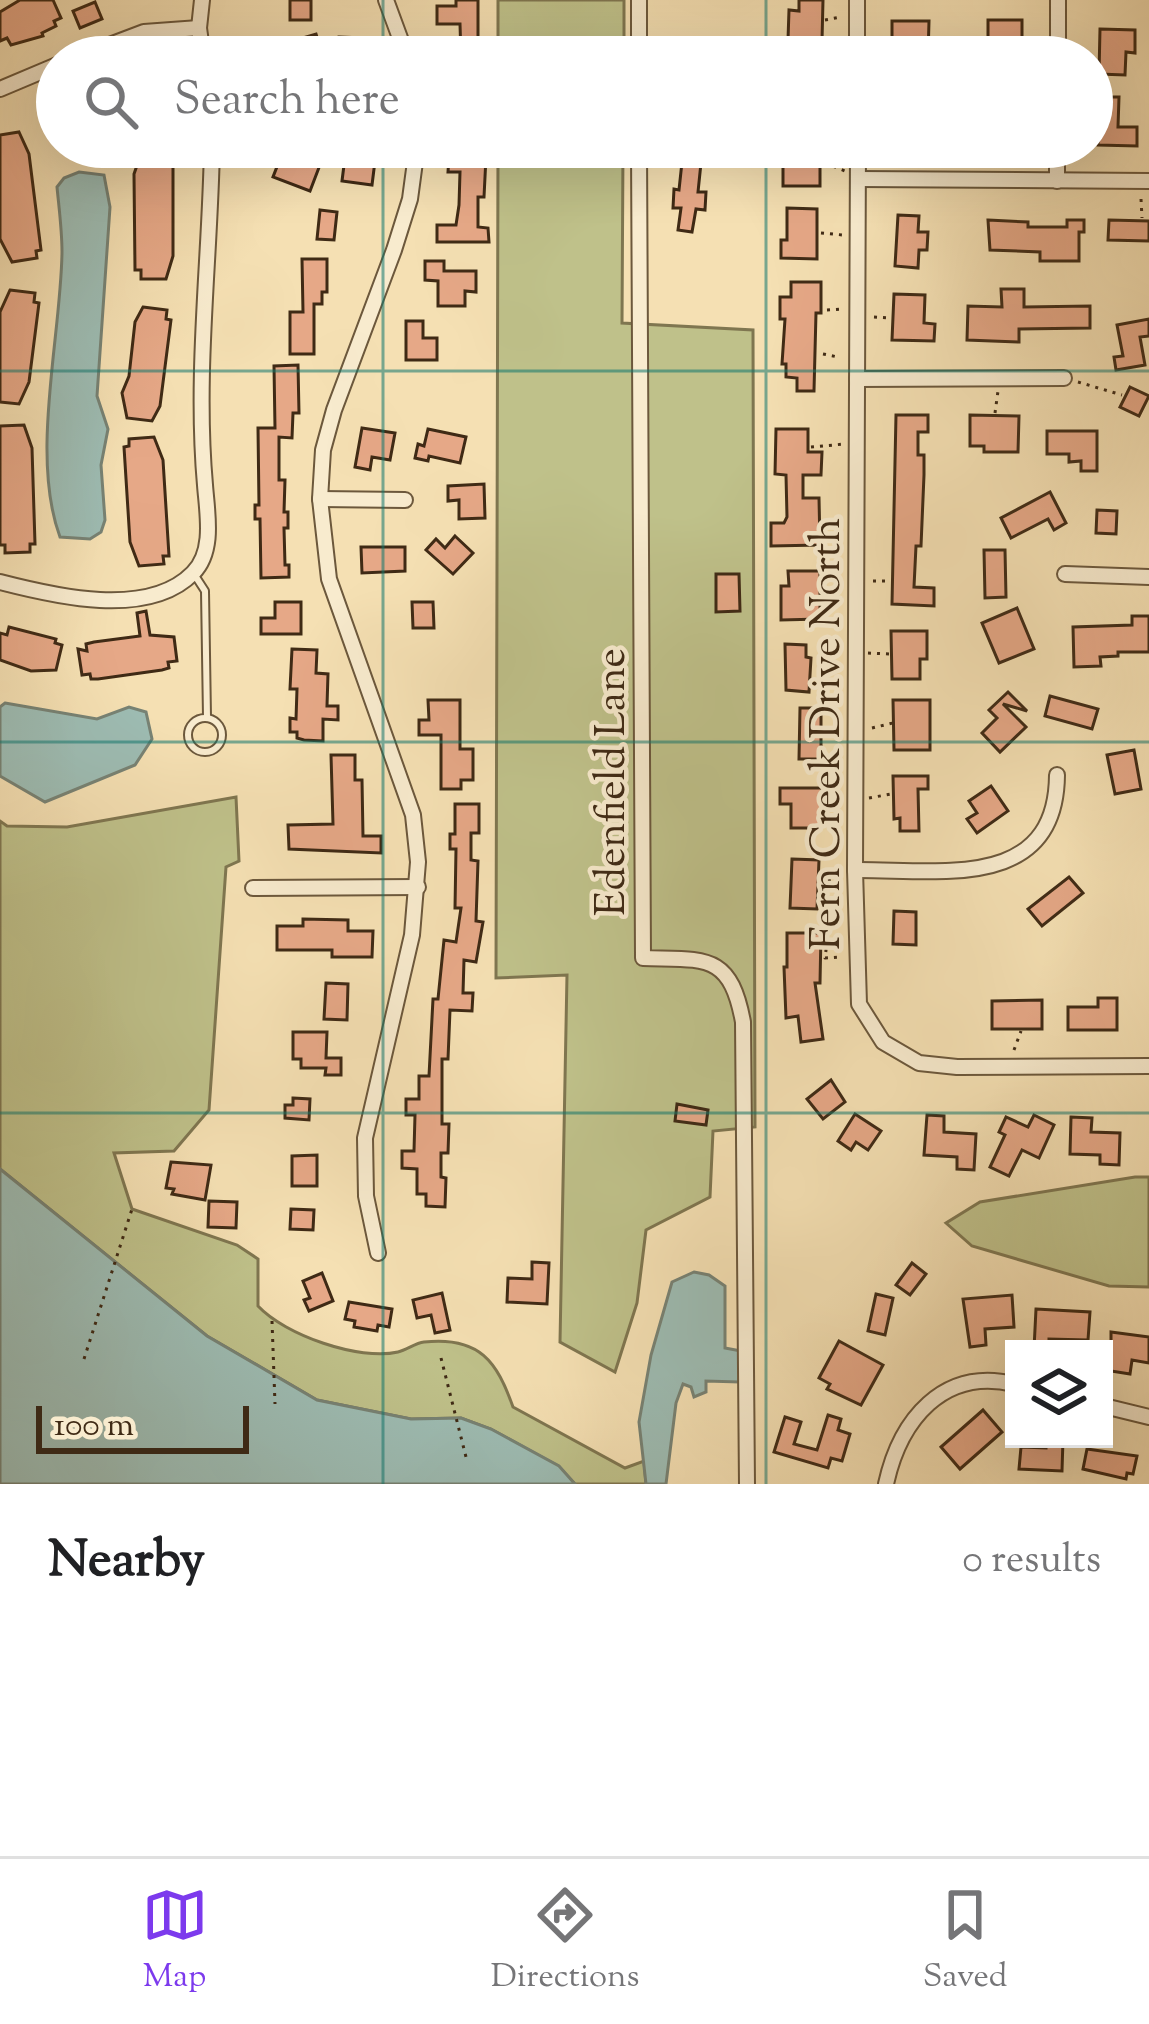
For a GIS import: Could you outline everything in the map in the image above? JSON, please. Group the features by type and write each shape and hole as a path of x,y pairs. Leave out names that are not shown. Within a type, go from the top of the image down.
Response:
{"street":[{"path":"200,36 202,0"},
{"path":"386,0 399,36"},
{"path":"639,0 639,36"},
{"path":"857,0 857,36"},
{"path":"1058,0 1058,36"},
{"path":"133,36 199,28"},
{"path":"0,89 36,74"},
{"path":"0,582 50,595 124,599 156,593 194,573 206,547 208,526 199,418 212,168"},
{"path":"378,1253 366,1196 365,1138 412,935 418,887 412,815 329,579 320,499 323,450 334,410 394,250 414,168"},
{"name":"Edenfield Lane","path":"639,168 643,958 707,960 723,969 737,989 743,1022 747,1484"},
{"name":"Fern Creek Drive North","path":"858,168 855,874 859,1003 864,1017 894,1051 919,1064 1149,1066"},
{"path":"1057,168 1057,182"},
{"path":"858,176 1149,181"},
{"path":"857,380 1064,378"},
{"path":"320,499 405,500"},
{"path":"1065,574 1149,577"},
{"path":"855,874 982,869 1009,862 1044,830 1057,798 1057,776"},
{"path":"254,888 418,887"},
{"path":"886,1484 898,1443 924,1404 950,1386 975,1380 1005,1383"},
{"path":"1113,1408 1149,1417"}],"lane":[{"path":"194,573 205,591 207,718"},
{"path":"207,718 219,723 223,735 218,746 207,752 191,745 188,734 192,723 207,718"}],"path":[{"path":"826,20 857,17"},
{"path":"836,168 858,176"},
{"path":"1142,199 1142,218"},
{"path":"820,233 857,236"},
{"path":"826,310 857,309"},
{"path":"874,317 890,317"},
{"path":"823,354 838,357"},
{"path":"995,413 998,378"},
{"path":"1064,378 1122,395"},
{"path":"811,447 857,444"},
{"path":"856,580 889,580"},
{"path":"822,599 856,599"},
{"path":"856,653 890,654"},
{"path":"856,728 893,723"},
{"path":"823,808 891,794"},
{"path":"821,886 855,874"},
{"path":"821,923 827,942 825,958 857,956"},
{"path":"1013,1067 1014,1047 1022,1031"},
{"path":"84,1359 132,1209"},
{"path":"272,1321 275,1404"},
{"path":"441,1358 467,1461"}],"green space":[{"path":"498,0 624,0 624,36 498,36"},
{"path":"498,168 623,168 622,323 753,330 755,1127 713,1131 710,1197 646,1230 637,1303 615,1372 560,1342 567,975 496,978"},
{"path":"236,797 239,861 226,867 209,1110 174,1151 114,1153 132,1209 237,1245 258,1259 258,1306 304,1336 363,1353 398,1352 443,1341 473,1348 493,1365 513,1407 625,1468 644,1461 646,1484 575,1484 558,1466 461,1418 411,1419 317,1400 207,1336 0,1169 0,821 7,826 67,827"},
{"path":"1149,1177 1149,1287 1109,1286 972,1246 946,1223 980,1202"}],"water":[{"path":"79,172 104,175 110,207 97,396 108,429 101,465 105,520 101,532 90,539 60,537 48,470 49,396 62,252 57,187"},
{"path":"5,703 97,719 129,707 146,712 152,739 135,765 45,802 0,776 0,707"},
{"path":"0,1169 207,1336 317,1400 411,1419 461,1418 559,1466 575,1484 0,1484"},
{"path":"694,1272 725,1286 725,1348 741,1351 739,1382 706,1381 706,1392 694,1397 691,1387 683,1384 676,1403 666,1484 646,1484 639,1422 651,1355 672,1282"}],"building":[{"path":"20,0 53,0 61,18 43,36 11,45 7,38 0,41 0,12"},
{"path":"290,0 311,0 311,20 290,20"},
{"path":"456,0 478,0 478,36 460,36 460,24 437,24 437,6 456,6"},
{"path":"799,0 823,0 822,36 788,36 789,10 799,11"},
{"path":"95,2 102,19 80,28 73,11"},
{"path":"988,20 1022,20 1022,36 988,36"},
{"path":"892,21 929,21 929,36 892,36"},
{"path":"1100,29 1135,30 1135,53 1126,52 1125,75 1113,75 1113,36 1100,36"},
{"path":"1113,97 1119,97 1118,127 1137,127 1137,146 1113,145"},
{"path":"19,132 29,154 41,250 36,251 37,258 12,262 0,239 0,135"},
{"path":"136,168 173,168 173,256 166,279 141,279 141,270 135,270"},
{"path":"277,168 319,168 310,191 273,177"},
{"path":"344,168 374,168 372,185 342,181"},
{"path":"448,168 485,168 484,197 478,197 478,227 488,228 489,242 437,242 437,225 456,225 460,172 448,172"},
{"path":"681,168 700,168 698,192 706,192 705,210 696,209 692,232 678,230 681,208 673,208 674,189 679,190"},
{"path":"783,168 820,168 820,186 783,186"},
{"path":"787,208 817,209 817,259 781,258 781,240 787,240"},
{"path":"320,210 337,212 334,240 317,239"},
{"path":"898,215 919,216 918,232 928,232 927,250 919,250 918,268 895,266"},
{"path":"988,220 1067,227 1067,220 1084,220 1079,261 1040,261 1040,252 990,250"},
{"path":"1109,220 1149,221 1149,241 1108,240"},
{"path":"302,259 327,259 327,292 322,292 322,304 314,304 314,354 290,354 290,312 303,312"},
{"path":"425,261 444,261 444,271 476,271 476,292 465,291 465,306 438,306 438,281 425,280"},
{"path":"791,282 821,282 814,391 797,391 797,378 786,377 786,364 782,364 785,319 780,319 780,297 791,297"},
{"path":"1001,289 1024,289 1024,307 1090,306 1090,328 1019,329 1019,342 967,340 968,306 1002,307"},
{"path":"10,290 35,293 34,302 39,303 29,382 19,404 0,402 0,312"},
{"path":"894,294 925,295 924,323 935,324 934,341 892,340"},
{"path":"143,307 167,310 166,319 171,320 160,406 152,421 127,418 122,393 129,376 135,322"},
{"path":"1149,319 1149,336 1140,337 1145,365 1116,370 1114,357 1123,356 1117,325"},
{"path":"406,321 423,321 423,338 437,338 437,360 406,360"},
{"path":"298,365 299,413 293,413 292,438 279,437 279,480 285,480 284,512 288,512 288,528 284,528 289,577 261,578 260,519 255,519 258,428 275,428 274,366"},
{"path":"1130,387 1149,396 1139,416 1120,407"},
{"path":"896,415 928,415 928,432 918,432 924,475 914,587 934,588 934,606 892,604"},
{"path":"970,415 1019,416 1018,452 984,452 984,446 970,446"},
{"path":"24,425 32,448 35,544 30,544 30,552 5,553 5,545 0,545 0,426"},
{"path":"362,428 395,433 390,460 372,457 370,470 355,467"},
{"path":"428,429 466,437 460,463 415,458"},
{"path":"776,429 808,429 808,452 822,452 821,475 803,475 803,498 819,498 820,545 771,546 771,523 784,523 787,517 786,475 775,474"},
{"path":"1047,431 1097,431 1097,471 1081,471 1081,461 1069,462 1069,454 1047,454"},
{"path":"154,437 163,460 169,556 163,556 164,564 139,566 130,542 124,447 129,446 129,439"},
{"path":"484,484 485,518 459,519 459,500 448,501 448,486"},
{"path":"1050,492 1066,523 1054,530 1048,519 1011,538 1001,518"},
{"path":"1097,510 1117,511 1116,534 1096,533"},
{"path":"455,536 473,553 453,574 426,550 436,539 445,548"},
{"path":"361,547 405,547 405,571 362,573"},
{"path":"984,550 1005,550 1006,597 985,598"},
{"path":"788,571 820,571 820,619 781,620 781,586 789,586"},
{"path":"716,574 739,574 740,611 716,612"},
{"path":"275,602 301,602 301,634 261,634 261,618 275,618"},
{"path":"412,602 433,602 434,628 413,628"},
{"path":"1017,608 1034,649 999,663 982,623"},
{"path":"146,611 150,635 174,637 177,661 168,662 169,668 162,670 98,679 82,675 78,649 87,651 86,644 140,636 137,613"},
{"path":"1132,616 1149,616 1149,652 1118,652 1118,656 1100,657 1101,666 1074,667 1073,627 1132,625"},
{"path":"9,627 56,639 62,645 56,670 31,671 0,660 0,633 7,635"},
{"path":"891,631 927,631 927,659 920,659 920,679 892,679"},
{"path":"785,644 806,645 806,657 811,658 809,692 786,690"},
{"path":"292,649 317,650 316,673 328,674 327,706 338,706 338,720 323,719 323,741 304,740 290,732 290,718 296,719 297,689 290,689"},
{"path":"1008,692 1027,711 1003,704 1026,727 1000,752 982,733 997,718 989,710"},
{"path":"1050,696 1098,709 1092,729 1045,716"},
{"path":"428,700 460,700 460,749 473,749 473,780 461,780 461,789 441,789 441,735 419,735 419,720 429,720"},
{"path":"893,700 930,700 930,750 894,750"},
{"path":"800,708 821,708 821,759 799,759"},
{"path":"1134,750 1141,789 1115,794 1107,755"},
{"path":"331,755 355,755 355,780 362,780 363,836 381,836 381,853 289,849 288,825 333,824"},
{"path":"893,776 928,776 928,789 918,789 919,831 900,831 900,818 894,819"},
{"path":"991,786 1008,811 977,833 967,819 977,813 969,801"},
{"path":"780,788 822,788 820,828 791,828 791,804 780,804"},
{"path":"455,804 479,804 479,833 471,833 471,860 478,861 476,921 483,922 476,962 464,960 463,993 473,993 472,1011 450,1010 448,1059 442,1059 442,1124 449,1124 448,1153 441,1153 445,1207 426,1206 426,1194 417,1194 417,1169 402,1168 402,1151 414,1151 415,1115 406,1115 406,1099 419,1099 419,1076 429,1076 433,999 438,999 444,940 456,942 461,908 455,908 456,849 450,849"},
{"path":"792,859 819,860 817,909 790,908"},
{"path":"1069,877 1083,893 1042,926 1028,909"},
{"path":"894,911 916,912 916,945 893,944"},
{"path":"303,919 348,920 348,931 373,931 372,957 332,957 332,950 277,950 277,926 303,926"},
{"path":"787,933 821,933 820,983 815,983 823,1039 801,1042 798,1016 786,1018"},
{"path":"326,983 348,984 347,1020 324,1019"},
{"path":"1098,998 1117,998 1117,1030 1068,1030 1068,1007 1098,1007"},
{"path":"1042,1000 1042,1029 992,1029 992,1001"},
{"path":"293,1032 327,1032 326,1058 341,1058 341,1075 325,1075 326,1068 301,1068 301,1059 293,1059"},
{"path":"831,1080 845,1102 823,1119 807,1099"},
{"path":"293,1098 310,1099 309,1120 285,1118 285,1105 293,1105"},
{"path":"677,1104 708,1110 706,1125 675,1121"},
{"path":"855,1114 881,1131 868,1150 856,1142 851,1150 838,1141"},
{"path":"927,1115 944,1116 944,1132 976,1134 974,1170 957,1169 957,1157 924,1155"},
{"path":"1034,1115 1054,1125 1039,1158 1022,1150 1009,1176 990,1167 1005,1135 999,1132 1006,1117 1028,1127"},
{"path":"1071,1117 1092,1118 1091,1132 1120,1133 1119,1165 1100,1164 1100,1155 1070,1154"},
{"path":"317,1155 317,1186 292,1186 292,1156"},
{"path":"171,1162 211,1165 205,1200 172,1194 174,1189 166,1188"},
{"path":"209,1201 237,1202 236,1228 208,1227"},
{"path":"291,1209 314,1210 313,1230 290,1229"},
{"path":"532,1262 549,1263 547,1304 507,1302 508,1278 532,1279"},
{"path":"912,1263 926,1274 910,1295 896,1285"},
{"path":"322,1273 333,1301 309,1311 303,1281"},
{"path":"442,1293 450,1330 435,1333 431,1315 417,1318 413,1300"},
{"path":"876,1294 893,1298 885,1335 868,1331"},
{"path":"1012,1295 1014,1327 985,1329 986,1345 970,1347 963,1299"},
{"path":"349,1302 392,1309 389,1327 378,1325 377,1331 354,1327 355,1321 345,1319"},
{"path":"1036,1309 1090,1312 1088,1340 1034,1340"},
{"path":"1111,1332 1149,1337 1149,1363 1132,1360 1130,1374 1113,1371"},
{"path":"839,1341 883,1365 861,1405 827,1389 830,1384 819,1378"},
{"path":"983,1410 1002,1432 960,1469 941,1447"},
{"path":"828,1415 841,1419 838,1430 850,1434 842,1461 831,1458 828,1468 774,1452 785,1417 801,1422 794,1444 817,1450"},
{"path":"1021,1448 1063,1448 1062,1471 1019,1469"},
{"path":"1087,1449 1137,1456 1133,1474 1127,1473 1126,1479 1083,1469"}]}
